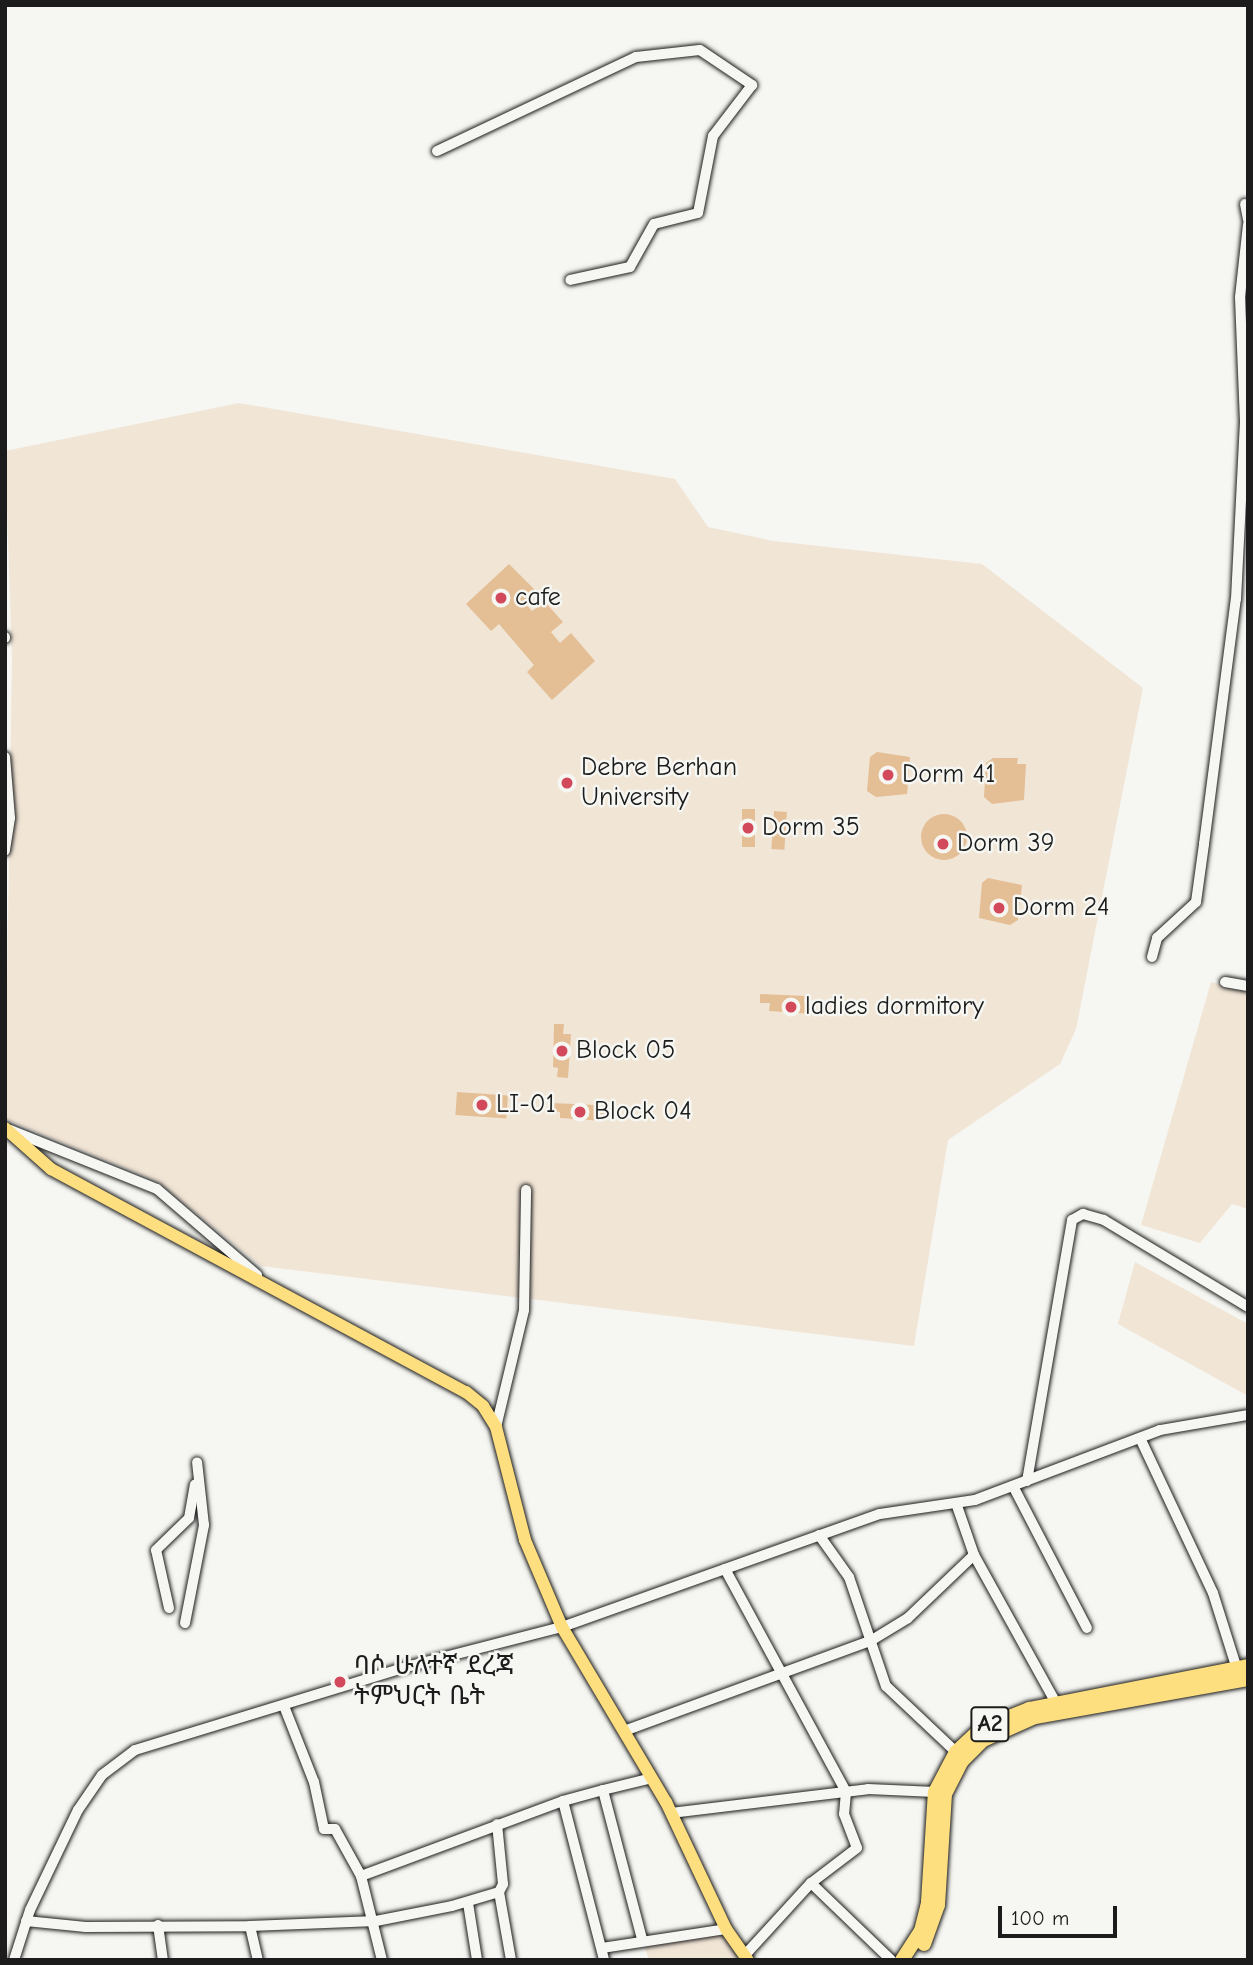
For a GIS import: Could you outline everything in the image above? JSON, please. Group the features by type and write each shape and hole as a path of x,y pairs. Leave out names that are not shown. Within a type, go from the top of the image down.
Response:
{"highway":[{"name":"A2","path":"902,1960 921,1931 928,1902 934,1792 956,1752 996,1720 1056,1703 1242,1668"},
{"name":"A2","path":"914,1960 928,1938 938,1905 945,1794 977,1745 994,1732 1035,1717 1248,1679"}],"main road":[{"path":"6,1128 51,1170 466,1392 496,1427 525,1540 562,1627 652,1778 726,1929 746,1958"}],"street":[{"path":"437,150 636,57 700,50 752,85 713,136 698,213 654,224 630,267 570,280"},
{"path":"1152,957 1157,938 1192,908 1201,866 1236,599 1245,422 1240,297 1248,222 1245,204"},
{"path":"5,757 10,818 5,851"},
{"path":"1225,982 1248,986"},
{"path":"6,1128 157,1189 277,1293"},
{"path":"496,1427 524,1310 526,1190"},
{"path":"1027,1481 1072,1220 1083,1214 1104,1220 1248,1307"},
{"path":"14,1960 26,1921 78,1810 116,1762 150,1745 562,1627 880,1514 956,1503 1013,1486 1140,1438 1248,1415"},
{"path":"1140,1438 1213,1593 1242,1668"},
{"path":"169,1608 156,1550 189,1518 197,1462 204,1525 185,1623"},
{"path":"1013,1486 1087,1628"},
{"path":"956,1503 974,1555 1056,1703"},
{"path":"819,1535 849,1577 872,1640 880,1672 896,1699 956,1752"},
{"path":"624,1731 783,1670 872,1640 908,1618 974,1555"},
{"path":"725,1569 783,1670 846,1792 844,1814 857,1847 811,1883 746,1958"},
{"path":"284,1706 314,1782 324,1829 335,1829 361,1876 376,1921 382,1960"},
{"path":"361,1876 563,1801 652,1778"},
{"path":"603,1790 642,1939"},
{"path":"671,1813 846,1792 934,1792"},
{"path":"563,1801 604,1960"},
{"path":"497,1824 503,1884 499,1892 511,1960"},
{"path":"811,1883 891,1960"},
{"path":"26,1921 86,1927 250,1926 376,1921 468,1903 499,1892"},
{"path":"468,1903 477,1960"},
{"path":"159,1925 163,1960"},
{"path":"250,1926 258,1960"},
{"path":"602,1948 642,1939 726,1929"}],"shaded area":[{"name":"Debre Berhan University","path":"239,403 675,479 708,527 773,541 982,564 1143,688 1076,1029 1060,1064 948,1140 914,1346 261,1266 157,1181 5,1119 12,659 5,451"},
{"path":"1211,982 1248,990 1248,1209 1232,1204 1200,1243 1141,1225"},
{"path":"1135,1262 1248,1324 1248,1396 1118,1324"},
{"path":"719,1930 742,1960 649,1960 642,1939"}],"building":[{"path":"509,564 536,591 524,602 532,611 545,602 563,622 551,632 560,643 571,633 595,661 552,700 527,672 534,665 499,624 491,631 466,604"},
{"name":"Dorm 41","path":"877,752 910,757 907,794 876,797 867,791 870,757"},
{"path":"993,758 1018,758 1017,764 1026,764 1024,800 992,804 984,797 986,763"},
{"name":"Dorm 35","path":"742,809 755,809 755,847 742,847"},
{"path":"774,811 787,812 784,850 771,849"},
{"name":"Dorm 39","path":"944,814 960,821 967,837 960,853 944,860 928,853 921,837 928,821"},
{"name":"Dorm 24","path":"988,878 1022,885 1018,920 1010,925 979,918 982,883"},
{"name":"ladies dormitory","path":"760,994 805,996 804,1002 813,1003 813,1014 769,1011 770,1003 760,1003"},
{"name":"Block 05","path":"554,1024 564,1024 563,1034 571,1034 568,1078 557,1077 558,1068 553,1067"},
{"name":"LI-01","path":"457,1092 508,1096 506,1119 455,1115"},
{"name":"Block 04","path":"552,1103 595,1105 595,1111 604,1111 604,1121 560,1118 560,1112 550,1111"}],"place":[{"name":"cafe","path":"501,598"},
{"name":"Dorm 41","path":"888,775"},
{"name":"Debre Berhan University","path":"567,783"},
{"name":"Dorm 35","path":"748,828"},
{"name":"Dorm 39","path":"943,844"},
{"name":"Dorm 24","path":"999,908"},
{"name":"ladies dormitory","path":"791,1007"},
{"name":"Block 05","path":"562,1051"},
{"name":"LI-01","path":"482,1105"},
{"name":"Block 04","path":"580,1112"},
{"name":"ባሶ ሁለተኛ ደረጃ ትምህርት ቤት","path":"340,1682"}]}
